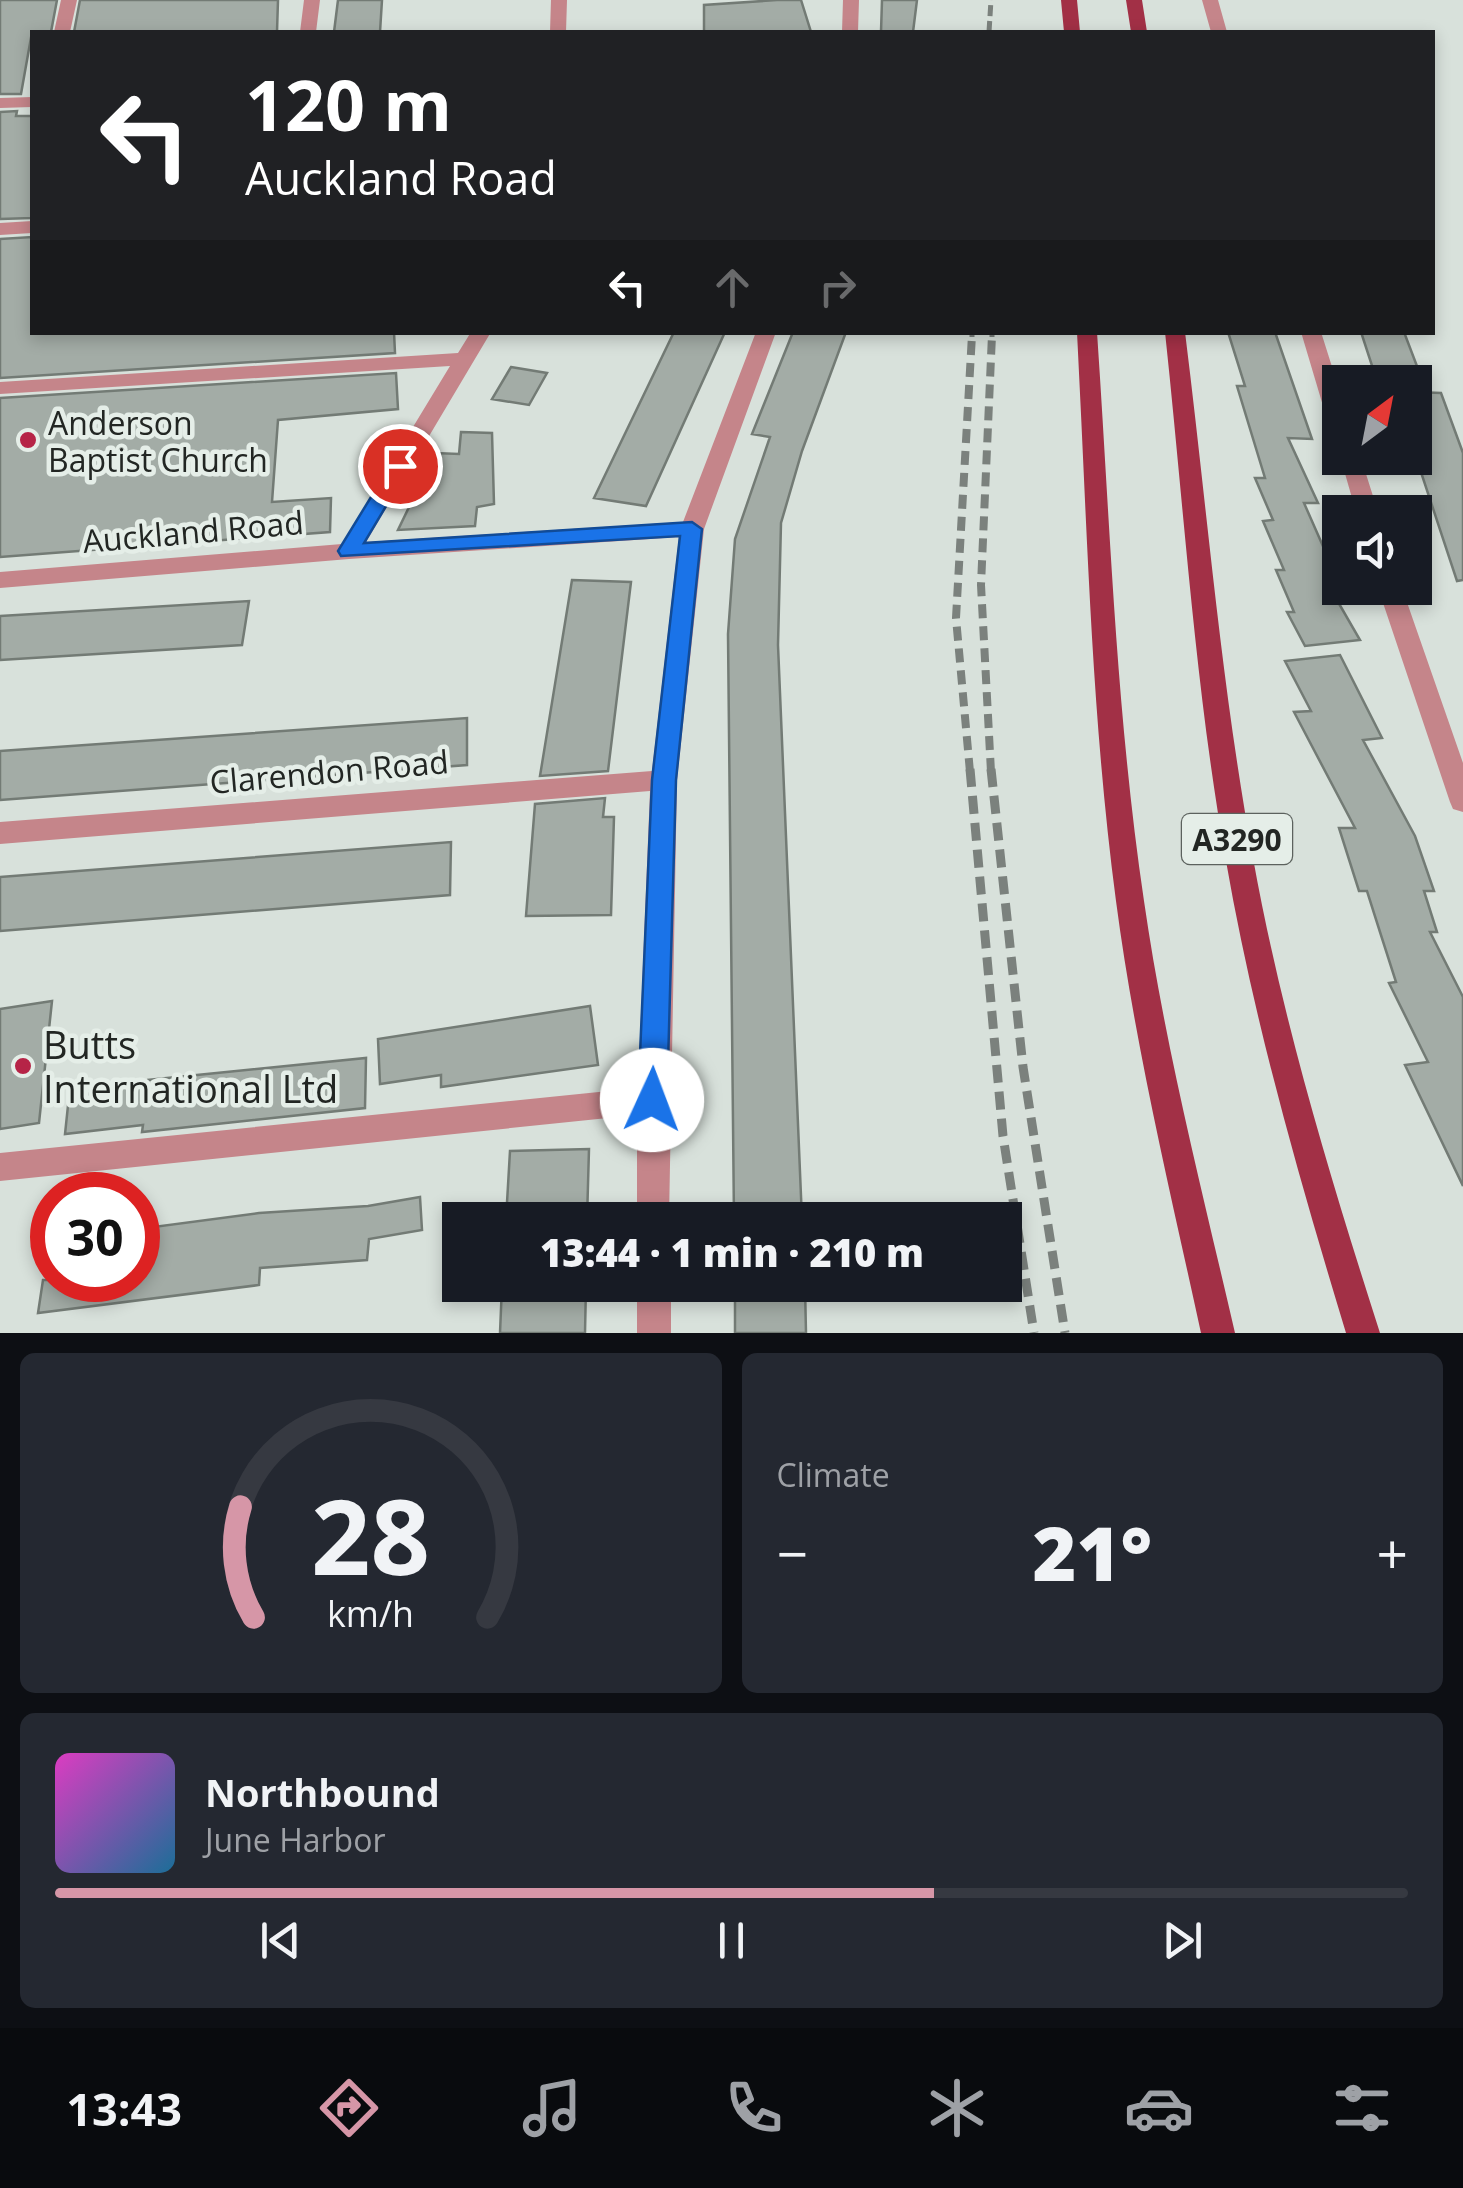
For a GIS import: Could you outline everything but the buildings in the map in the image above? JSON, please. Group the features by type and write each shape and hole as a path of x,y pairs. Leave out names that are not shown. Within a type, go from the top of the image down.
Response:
{"main road":[{"path":"1069,0 1072,30"},
{"path":"1134,0 1139,30"},
{"path":"1088,335 1112,741 1130,903 1156,1056 1218,1333"},
{"name":"A3290","path":"1175,335 1228,792 1256,946 1298,1117 1363,1333"}],"street":[{"path":"62,30 69,0"},
{"path":"308,30 312,0"},
{"path":"558,30 559,0"},
{"path":"850,30 851,0"},
{"path":"1210,0 1219,30"},
{"path":"0,103 30,102"},
{"path":"0,229 30,227"},
{"path":"349,551 478,335"},
{"path":"654,1202 652,1100 664,780 692,529 765,335"},
{"path":"1313,335 1322,366"},
{"path":"0,388 464,358"},
{"name":"Auckland Road","path":"0,580 349,551 692,529"},
{"path":"1396,605 1463,802"},
{"name":"Clarendon Road","path":"0,833 664,780"},
{"path":"0,1167 652,1100"},
{"path":"654,1302 654,1333"}],"railway":[{"path":"989,30 991,0"},
{"path":"970,772 956,618 972,335"},
{"path":"991,772 981,585 992,335"},
{"path":"970,769 1003,1136 1034,1333"},
{"path":"991,769 1023,1067 1065,1333"}],"place":[{"name":"Anderson Baptist Church","path":"28,440"},
{"name":"Butts International Ltd","path":"23,1066"}],"route":[{"path":"400,466 349,551 692,529 664,780 652,1100"}]}
